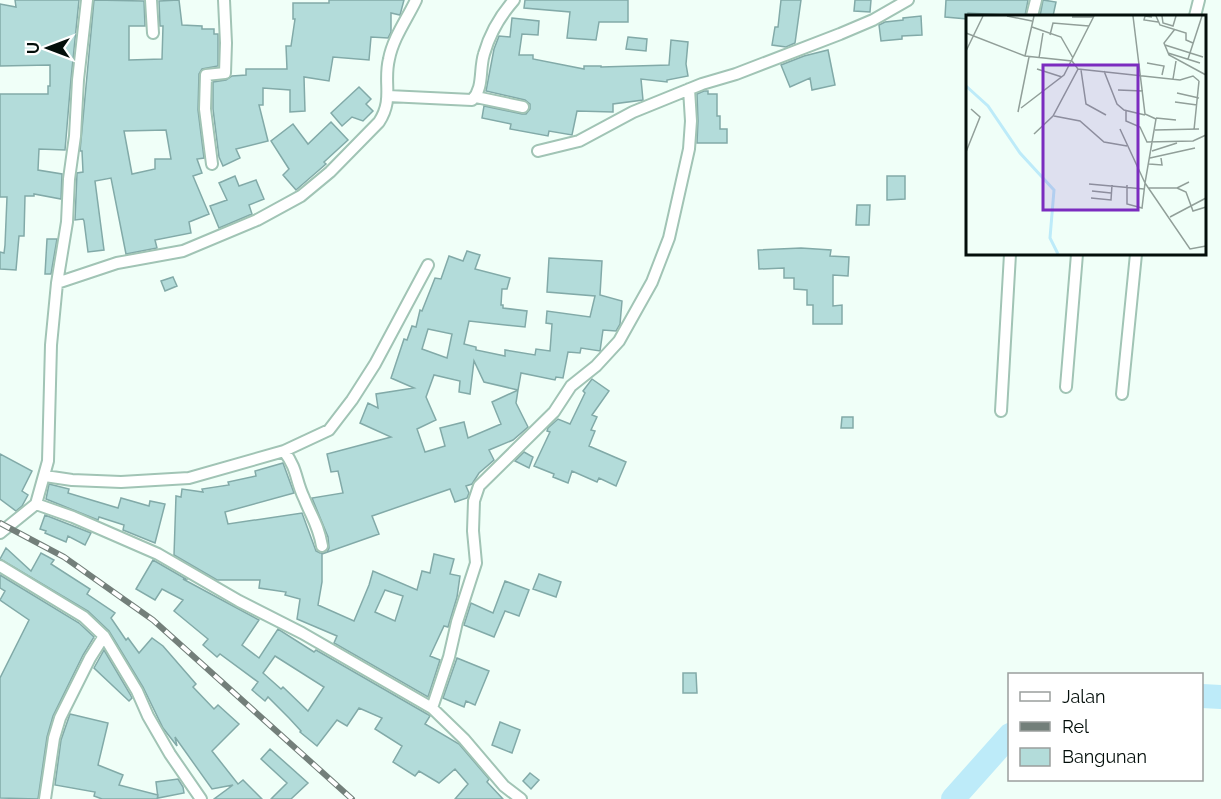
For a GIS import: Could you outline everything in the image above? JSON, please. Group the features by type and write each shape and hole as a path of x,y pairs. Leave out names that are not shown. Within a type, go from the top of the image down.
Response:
{"street":[{"path":"0,533 36,504 48,462 51,345 57,283 67,222 69,179 87,0"},
{"path":"151,0 153,33"},
{"path":"212,164 205,109 206,75 225,73 224,0"},
{"path":"57,283 117,263 183,250 257,220 301,196 330,172 384,114 388,96 388,61 416,0"},
{"path":"388,96 465,101 476,97 483,57 493,29 514,0"},
{"path":"538,151 579,141 633,112 840,34 873,20 908,0"},
{"path":"1032,15 1036,0"},
{"path":"1195,15 1199,0"},
{"path":"432,708 476,563 473,531 474,501 479,486 554,412 571,387 596,366 619,341 652,282 669,238 690,149 689,89"},
{"path":"476,97 524,107"},
{"path":"1001,411 1010,255"},
{"path":"1066,387 1077,255"},
{"path":"1122,394 1136,255"},
{"path":"45,476 72,480 122,482 189,478 284,451 329,430 375,364 428,265"},
{"path":"284,451 294,464 303,497 319,528 322,546"},
{"path":"36,504 84,521 158,554 432,708 464,739 504,786 521,799"},
{"path":"0,566 84,617 105,636 170,754 201,799"},
{"path":"45,799 54,738 60,717 90,658 105,636"}],"building":[{"path":"15,0 79,0 65,150 39,149 38,170 62,174 61,199 34,194 34,196 25,196 24,236 19,236 16,270 0,269 0,252 4,253 5,245 7,197 0,197 0,94 48,94 50,65 0,66 0,4 16,7"},
{"path":"94,0 144,1 145,26 129,26 129,60 162,59 163,26 160,26 159,1 179,0 182,25 214,29 214,34 218,34 218,66 202,69 199,74 198,110 204,158 197,159 202,173 193,176 209,214 189,222 191,233 155,240 157,248 126,254 111,178 95,181 104,250 88,252 84,221 83,219 75,220 77,173 83,172 82,151 80,151","holes":["166,130 171,159 155,159 155,169 132,174 124,131"]},
{"path":"329,0 404,0 400,15 391,13 391,32 388,38 371,37 369,60 333,57 329,81 304,77 305,111 290,112 290,90 263,88 263,105 259,105 268,141 236,149 240,158 223,166 219,157 213,109 213,82 226,80 232,76 246,75 246,69 287,69 286,46 291,46 295,19 293,19 293,3 329,3"},
{"path":"525,0 628,0 628,22 599,22 596,40 567,38 570,12 524,8"},
{"path":"781,0 801,0 795,43 786,47 772,45 775,27 778,27"},
{"path":"855,0 871,0 870,12 854,11"},
{"path":"946,0 1028,0 1025,15 968,13 966,19 945,17"},
{"path":"1043,0 1056,2 1053,15 1040,15"},
{"path":"921,16 922,35 902,36 902,39 881,41 879,25 903,20 903,18"},
{"path":"512,18 539,21 538,35 522,34 519,55 533,55 533,59 584,69 584,66 669,65 671,40 688,42 686,64 688,76 667,80 667,82 641,79 643,100 613,104 613,112 577,111 572,135 549,131 548,136 510,129 511,124 482,118 484,106 522,114 526,114 530,109 530,104 525,100 486,91 494,49 499,36 510,37"},
{"path":"628,37 647,39 646,51 626,49"},
{"path":"828,50 835,85 812,90 810,78 790,87 781,65"},
{"path":"359,87 371,99 366,104 373,111 363,121 352,117 342,126 331,113"},
{"path":"708,91 708,94 717,94 717,116 720,116 720,129 727,129 727,143 697,143 697,94"},
{"path":"331,122 348,140 324,162 326,164 296,190 283,175 289,169 271,141 293,124 308,144"},
{"path":"235,176 239,186 256,180 264,199 249,205 252,214 219,228 210,206 227,200 219,183"},
{"path":"887,176 905,176 905,199 887,200"},
{"path":"857,205 870,205 869,225 856,225"},
{"path":"47,239 57,239 51,274 45,274"},
{"path":"801,248 831,250 830,256 849,257 848,276 833,275 833,306 842,305 842,324 813,324 813,305 807,305 807,290 794,289 794,278 784,278 784,268 759,269 758,250"},
{"path":"467,251 480,255 475,269 510,278 507,289 502,289 501,305 503,308 527,311 525,327 469,321 464,344 476,347 476,350 505,356 505,350 535,355 536,349 550,351 552,324 546,323 547,311 590,317 595,296 547,292 549,258 602,261 600,295 622,301 620,324 616,331 603,330 600,351 581,348 580,353 568,352 563,378 556,377 555,380 521,373 516,403 528,427 513,440 489,450 494,460 479,473 472,484 466,486 469,493 467,498 455,502 450,489 372,516 379,534 322,554 322,582 318,605 354,621 373,571 417,590 422,571 430,573 434,554 454,559 450,574 460,576 457,597 448,627 444,626 430,656 440,660 428,697 334,643 337,636 297,619 300,599 285,595 286,592 259,588 260,580 217,580 174,555 176,496 181,497 182,489 203,492 202,489 229,485 228,482 256,476 255,471 283,463 294,493 225,512 228,524 302,513 316,551 327,552 328,537 312,498 343,493 338,471 331,472 327,454 391,437 360,423 368,403 378,408 376,394 414,388 391,378 404,339 407,340 412,326 416,327 420,310 422,311 435,278 441,279 449,256 463,261","holes":["428,329 452,334 447,358 422,349","474,361 484,382 518,390 492,402 501,424 468,438 464,422 440,428 445,446 425,452 417,429 436,420 426,397 434,375 460,381 459,392 470,394","385,590 403,596 395,621 375,612"]},
{"path":"173,277 177,286 165,291 161,281"},
{"path":"592,379 609,391 592,415 597,417 591,430 595,431 589,446 626,462 616,486 599,478 597,482 572,471 568,483 534,466 550,432 547,431 548,428 558,419 570,424 585,393 583,391"},
{"path":"842,417 853,417 853,428 841,428"},
{"path":"524,452 533,457 529,468 515,461"},
{"path":"0,454 32,471 22,491 28,495 16,511 0,499"},
{"path":"49,484 69,489 68,493 118,508 121,498 149,506 150,501 165,504 155,543 123,530 124,525 99,517 98,520 46,499"},
{"path":"45,515 91,533 85,545 68,536 66,542 45,533 46,531 40,529"},
{"path":"6,548 31,571 41,553 54,560 51,564 90,589 87,594 115,613 111,618 126,640 128,638 139,653 152,638 163,646 196,684 193,687 214,709 218,705 239,724 212,751 238,784 243,780 262,799 214,799 233,785 212,789 175,737 177,746 163,728 143,687 109,631 88,611 0,559"},
{"path":"153,560 259,620 242,645 259,658 278,629 314,652 316,650 430,716 425,724 459,744 489,779 487,782 503,799 455,799 468,784 455,769 439,783 419,771 415,776 393,762 402,746 375,729 382,718 359,708 347,726 337,720 317,746 300,732 268,697 265,701 252,690 258,682 220,654 217,657 203,645 208,639 174,611 183,600 162,589 155,600 136,589","holes":["275,656 324,687 308,711 283,687 281,689 263,673"]},
{"path":"539,574 561,582 556,597 533,589"},
{"path":"0,575 79,623 94,637 53,716 47,737 38,799 0,798 0,678 29,620 0,600 5,591 0,588"},
{"path":"505,581 529,590 519,616 505,611 494,637 464,625 471,603 493,613"},
{"path":"104,650 132,698 129,701 94,668"},
{"path":"457,658 489,671 475,705 466,701 464,707 443,698"},
{"path":"683,673 696,673 697,693 683,693"},
{"path":"70,714 108,723 98,765 123,775 119,785 158,795 157,799 102,799 94,796 95,792 55,785 61,740"},
{"path":"500,722 520,730 512,753 492,745"},
{"path":"270,749 308,783 291,799 271,799 287,783 261,759"},
{"path":"530,773 539,780 531,789 523,781"},
{"path":"178,779 184,793 158,798 156,782"}],"waterway":[{"path":"1203,696 1221,697"},
{"path":"953,799 1008,737"}],"railway":[{"path":"0,523 64,557 153,620 352,799"}]}
